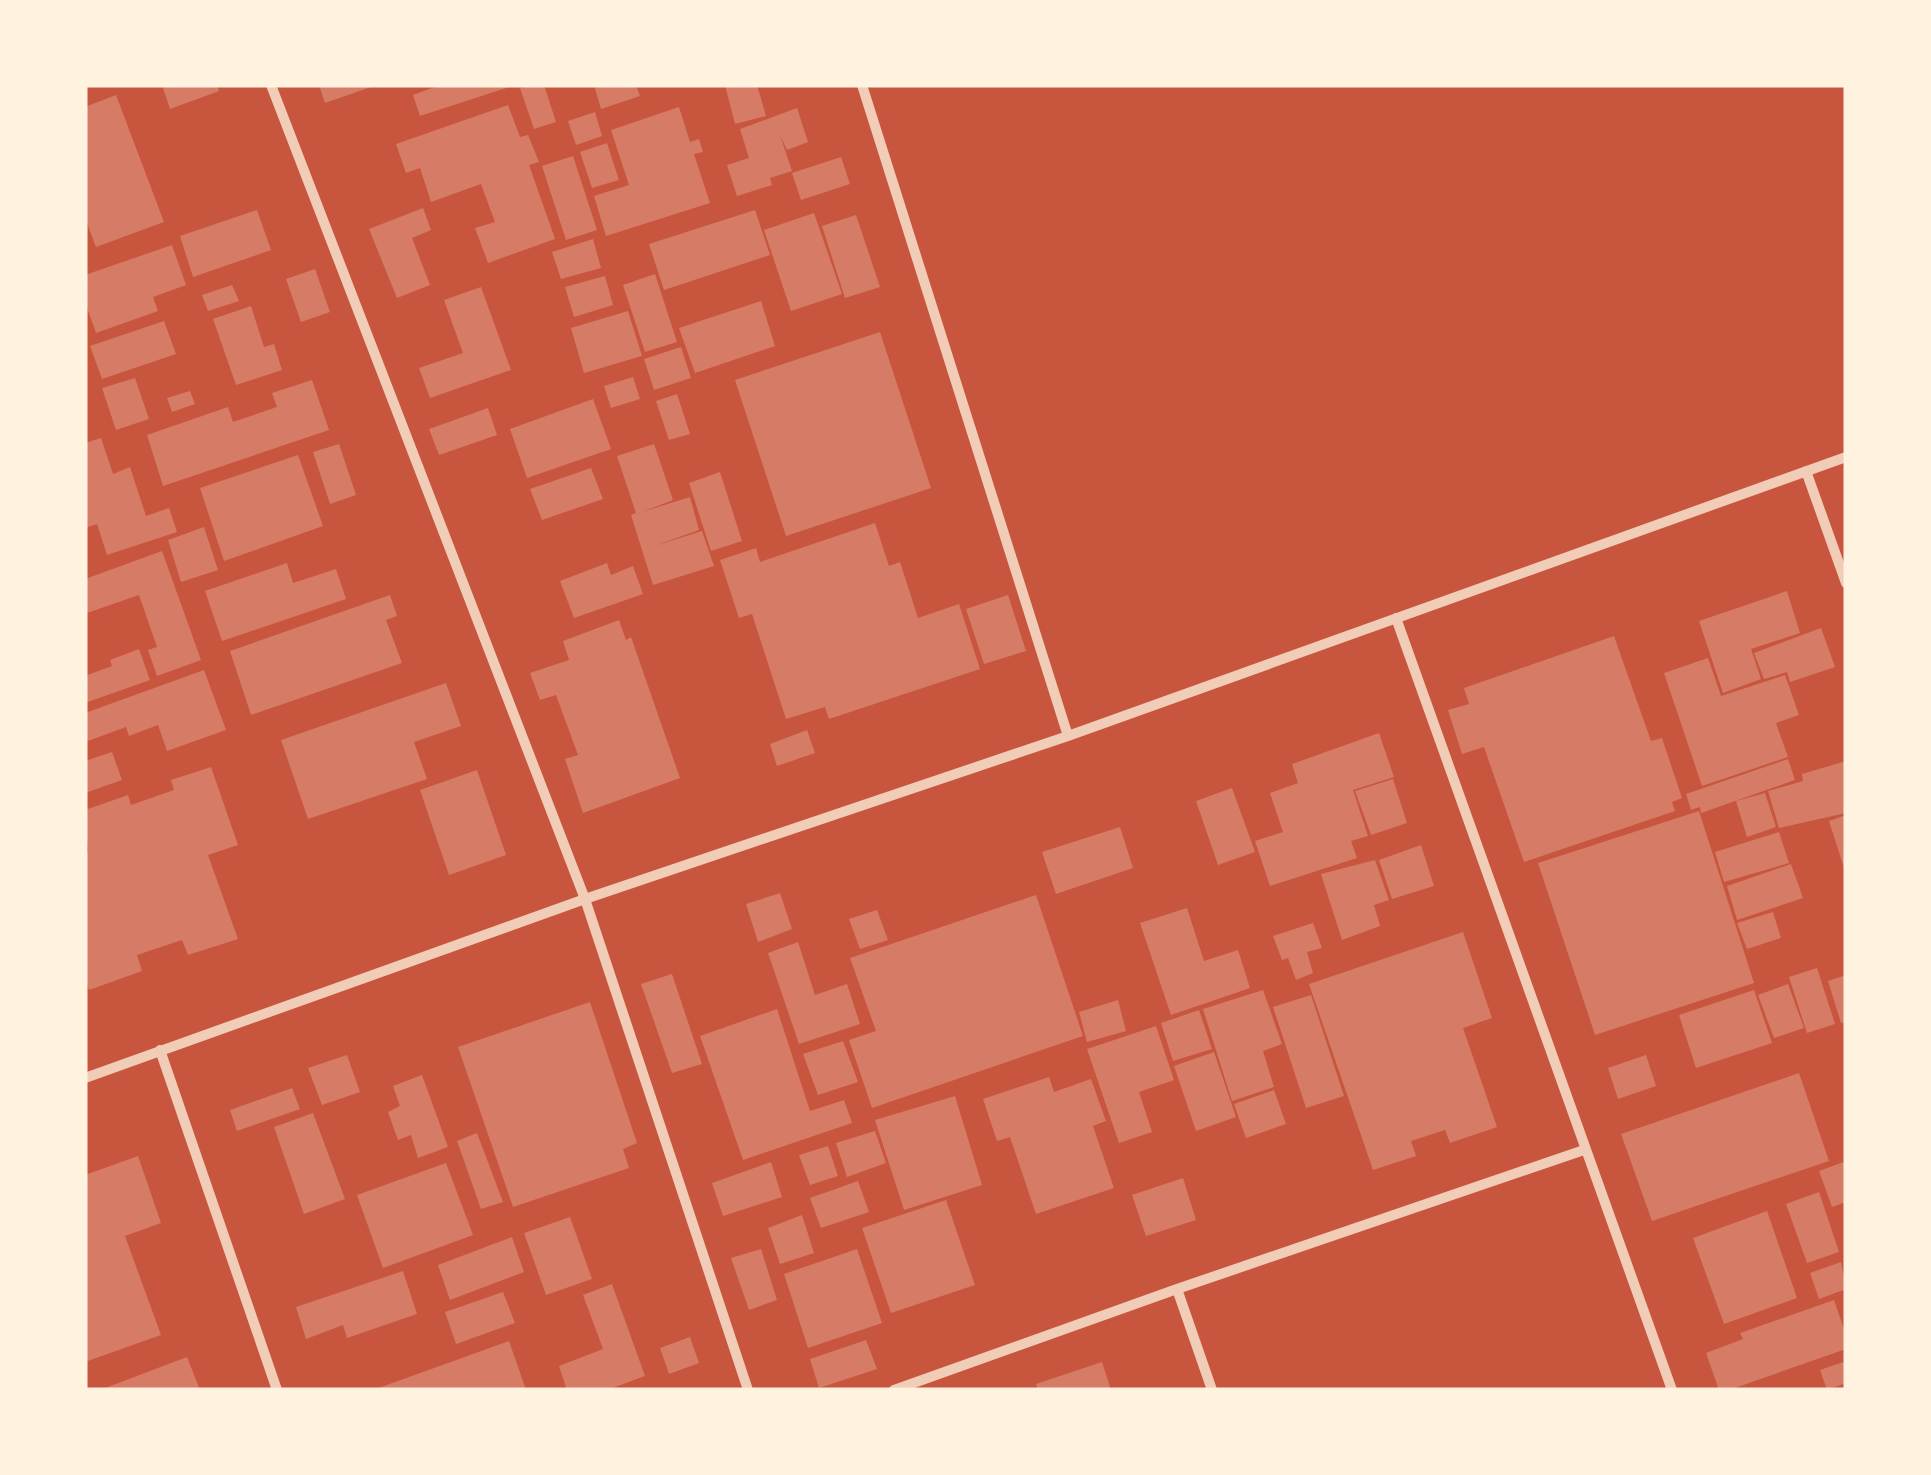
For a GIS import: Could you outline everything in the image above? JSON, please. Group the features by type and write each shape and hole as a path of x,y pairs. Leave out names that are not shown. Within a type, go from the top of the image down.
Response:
{"street":[{"path":"271,85 585,899 748,1390"},
{"path":"862,85 1068,736"},
{"path":"85,1078 585,899 1068,736 1846,457"},
{"path":"1806,471 1846,583"},
{"path":"1396,618 1672,1390"},
{"path":"160,1050 278,1390"},
{"path":"894,1390 1177,1288 1584,1150"},
{"path":"1177,1288 1212,1390"}],"building":[{"path":"162,85 217,85 219,91 170,109"},
{"path":"319,85 374,85 374,86 325,103"},
{"path":"440,85 512,86 420,116 413,95"},
{"path":"544,85 556,122 534,129 520,88"},
{"path":"594,85 636,85 640,96 601,109"},
{"path":"725,85 757,85 766,116 735,124"},
{"path":"116,95 164,222 96,247 85,218 85,107"},
{"path":"508,105 520,137 528,135 539,162 529,165 555,239 488,263 475,228 495,222 481,184 431,202 420,168 406,173 396,144"},
{"path":"679,107 690,142 699,139 703,152 694,154 710,203 606,236 594,196 629,185 611,130"},
{"path":"797,108 808,142 787,150 780,135 792,171 770,178 772,185 737,196 727,165 749,158 740,129"},
{"path":"595,112 602,136 576,145 568,121"},
{"path":"607,143 619,180 592,188 580,152"},
{"path":"573,156 597,230 566,240 542,166"},
{"path":"841,157 850,184 801,200 792,173"},
{"path":"423,208 431,230 412,238 430,285 397,298 369,229"},
{"path":"257,210 271,250 193,277 180,236"},
{"path":"755,210 770,255 664,290 649,244"},
{"path":"814,213 842,294 791,311 764,230"},
{"path":"856,215 880,287 845,298 822,226"},
{"path":"593,239 601,268 561,279 552,252"},
{"path":"172,245 186,285 153,297 158,311 96,333 85,302 85,275"},
{"path":"315,269 330,312 301,322 286,279"},
{"path":"655,274 677,342 645,352 623,285"},
{"path":"605,276 613,305 574,317 565,287"},
{"path":"232,285 239,301 208,311 202,295"},
{"path":"481,287 511,370 430,398 419,368 463,353 444,300"},
{"path":"761,301 775,346 695,373 679,328"},
{"path":"251,306 264,347 274,344 282,370 236,385 213,319"},
{"path":"628,311 642,356 584,373 571,328"},
{"path":"164,321 176,354 102,379 90,346"},
{"path":"880,332 931,488 786,536 735,380"},
{"path":"681,347 691,378 654,390 644,359"},
{"path":"633,377 640,399 611,408 604,386"},
{"path":"135,378 149,419 116,430 102,388"},
{"path":"312,380 329,430 163,486 147,435 228,407 233,422 277,407 272,393"},
{"path":"190,391 195,404 172,412 167,398"},
{"path":"677,394 690,434 669,440 656,401"},
{"path":"593,399 611,449 527,478 510,429"},
{"path":"488,408 497,435 439,455 429,429"},
{"path":"101,438 113,474 130,467 146,516 169,508 177,532 107,555 97,524 85,528 85,443"},
{"path":"339,444 356,495 330,504 313,452"},
{"path":"654,444 673,500 642,512 690,497 699,530 654,546 702,531 714,566 653,585 617,456"},
{"path":"298,455 323,526 224,561 200,488"},
{"path":"591,468 603,499 542,520 530,489"},
{"path":"720,472 742,541 711,551 689,483"},
{"path":"875,523 889,566 900,562 918,618 959,604 980,669 829,719 825,707 786,719 752,614 739,618 720,560 756,548 760,562"},
{"path":"204,527 218,570 181,582 168,540"},
{"path":"162,551 201,660 157,676 148,650 157,647 139,595 87,613 85,579"},
{"path":"287,563 293,583 336,569 346,599 222,641 205,591"},
{"path":"607,563 611,575 633,566 643,594 574,618 560,581"},
{"path":"1787,591 1800,633 1751,649 1761,679 1723,693 1699,621"},
{"path":"390,595 397,616 386,620 402,663 251,715 230,651"},
{"path":"1008,595 1026,651 984,664 966,609"},
{"path":"619,620 626,640 631,637 680,778 583,813 565,759 578,755 556,695 540,700 530,673 569,660 563,641"},
{"path":"1821,628 1835,667 1790,682 1787,672 1764,679 1754,653"},
{"path":"1614,636 1651,741 1662,738 1682,798 1672,802 1675,811 1524,862 1484,747 1462,754 1448,710 1469,704 1464,688"},
{"path":"139,649 150,680 85,703 85,676 112,666 110,660"},
{"path":"1708,658 1721,696 1785,675 1799,715 1776,723 1788,757 1702,786 1664,673"},
{"path":"204,670 226,730 167,751 158,725 129,736 126,727 85,742 85,713"},
{"path":"446,683 461,726 414,742 427,779 308,819 281,740"},
{"path":"807,730 815,753 777,766 770,744"},
{"path":"1379,733 1394,777 1353,790 1368,836 1351,841 1357,858 1270,886 1255,841 1283,832 1270,793 1298,783 1292,764"},
{"path":"112,752 122,780 85,793 85,761"},
{"path":"1788,759 1795,780 1701,813 1700,807 1691,810 1686,794"},
{"path":"1846,761 1846,813 1779,828 1768,791 1803,781 1802,774"},
{"path":"211,767 238,845 208,855 238,939 188,955 182,940 137,955 142,971 89,990 85,978 85,810 128,795 131,805 174,790 171,780"},
{"path":"477,770 506,855 449,875 420,790"},
{"path":"1393,779 1407,823 1371,835 1355,791"},
{"path":"1232,788 1255,852 1218,865 1196,801"},
{"path":"1765,793 1776,827 1747,837 1736,801"},
{"path":"1699,811 1754,983 1595,1035 1538,863"},
{"path":"1846,815 1846,871 1845,871 1829,821"},
{"path":"1120,827 1133,868 1056,894 1042,852"},
{"path":"1779,832 1789,863 1724,882 1715,852"},
{"path":"1421,845 1434,886 1392,899 1379,860"},
{"path":"1375,860 1389,900 1374,905 1380,926 1342,940 1321,874"},
{"path":"1791,864 1803,898 1737,920 1727,886"},
{"path":"780,893 792,929 758,942 746,904"},
{"path":"1036,895 1083,1036 872,1108 849,1040 876,1031 850,958"},
{"path":"1187,908 1204,961 1238,950 1250,988 1171,1015 1140,923"},
{"path":"877,910 888,940 860,949 849,919"},
{"path":"1773,912 1781,938 1747,949 1737,923"},
{"path":"1313,923 1322,948 1307,952 1313,973 1296,980 1288,958 1282,960 1273,936"},
{"path":"1463,932 1492,1018 1463,1028 1497,1127 1450,1143 1445,1130 1411,1141 1416,1156 1373,1170 1309,984"},
{"path":"798,942 815,995 847,984 860,1024 799,1044 768,953"},
{"path":"1817,968 1835,1024 1807,1033 1789,977"},
{"path":"672,974 702,1064 672,1073 641,984"},
{"path":"1846,975 1846,1022 1841,1023 1828,981"},
{"path":"1788,984 1804,1028 1774,1038 1758,995"},
{"path":"1263,990 1282,1044 1263,1051 1274,1087 1232,1101 1203,1009"},
{"path":"1754,990 1772,1043 1696,1068 1679,1015"},
{"path":"1311,995 1344,1096 1306,1108 1273,1007"},
{"path":"1118,1000 1126,1031 1087,1042 1079,1012"},
{"path":"590,1002 637,1143 623,1149 629,1168 513,1207 458,1047"},
{"path":"777,1009 810,1111 844,1100 852,1123 743,1160 700,1036"},
{"path":"1199,1010 1212,1049 1173,1061 1161,1023"},
{"path":"1156,1026 1174,1080 1139,1092 1152,1132 1119,1143 1087,1049"},
{"path":"843,1041 858,1082 818,1095 803,1054"},
{"path":"1214,1052 1236,1117 1196,1131 1174,1066"},
{"path":"347,1055 360,1092 322,1105 308,1068"},
{"path":"1646,1055 1656,1086 1618,1099 1608,1068"},
{"path":"1799,1073 1829,1161 1652,1221 1621,1134"},
{"path":"422,1075 448,1147 418,1158 411,1135 398,1140 388,1112 400,1106 393,1086"},
{"path":"1049,1077 1054,1092 1091,1079 1106,1121 1093,1126 1114,1188 1036,1214 1010,1137 997,1141 983,1099"},
{"path":"292,1088 300,1109 237,1131 230,1110"},
{"path":"1274,1090 1286,1124 1246,1138 1234,1104"},
{"path":"955,1096 982,1185 904,1210 875,1120"},
{"path":"313,1113 345,1199 304,1214 274,1127"},
{"path":"875,1131 886,1163 847,1177 836,1143"},
{"path":"477,1133 503,1202 481,1209 457,1141"},
{"path":"828,1146 838,1176 810,1185 799,1155"},
{"path":"138,1156 161,1223 125,1236 161,1335 85,1362 85,1175"},
{"path":"1846,1161 1846,1202 1832,1207 1819,1171"},
{"path":"771,1162 782,1197 723,1216 712,1183"},
{"path":"446,1163 473,1235 383,1268 357,1195"},
{"path":"1183,1178 1196,1220 1146,1236 1132,1195"},
{"path":"858,1181 869,1212 821,1228 810,1198"},
{"path":"1819,1192 1839,1252 1807,1263 1786,1204"},
{"path":"946,1200 975,1285 891,1313 862,1228"},
{"path":"1767,1211 1797,1298 1724,1324 1693,1238"},
{"path":"802,1215 814,1253 780,1264 768,1228"},
{"path":"570,1217 592,1279 546,1295 524,1233"},
{"path":"512,1237 524,1272 450,1300 438,1265"},
{"path":"761,1249 777,1300 749,1310 731,1258"},
{"path":"857,1249 882,1323 808,1348 784,1274"},
{"path":"1841,1262 1846,1289 1819,1299 1810,1273"},
{"path":"403,1271 417,1314 347,1338 343,1325 306,1339 296,1307"},
{"path":"612,1284 645,1376 607,1390 567,1390 559,1366 603,1349 583,1295"},
{"path":"503,1292 515,1323 456,1344 445,1312"},
{"path":"1834,1300 1846,1335 1846,1349 1729,1390 1719,1390 1706,1353 1743,1339 1740,1333"},
{"path":"690,1337 699,1363 669,1374 660,1348"},
{"path":"866,1340 877,1369 819,1388 810,1359"},
{"path":"509,1341 526,1390 373,1390"},
{"path":"187,1357 200,1390 100,1390"},
{"path":"1846,1361 1846,1383 1827,1390 1820,1370"},
{"path":"1102,1362 1111,1390 1038,1390 1036,1384"}]}
